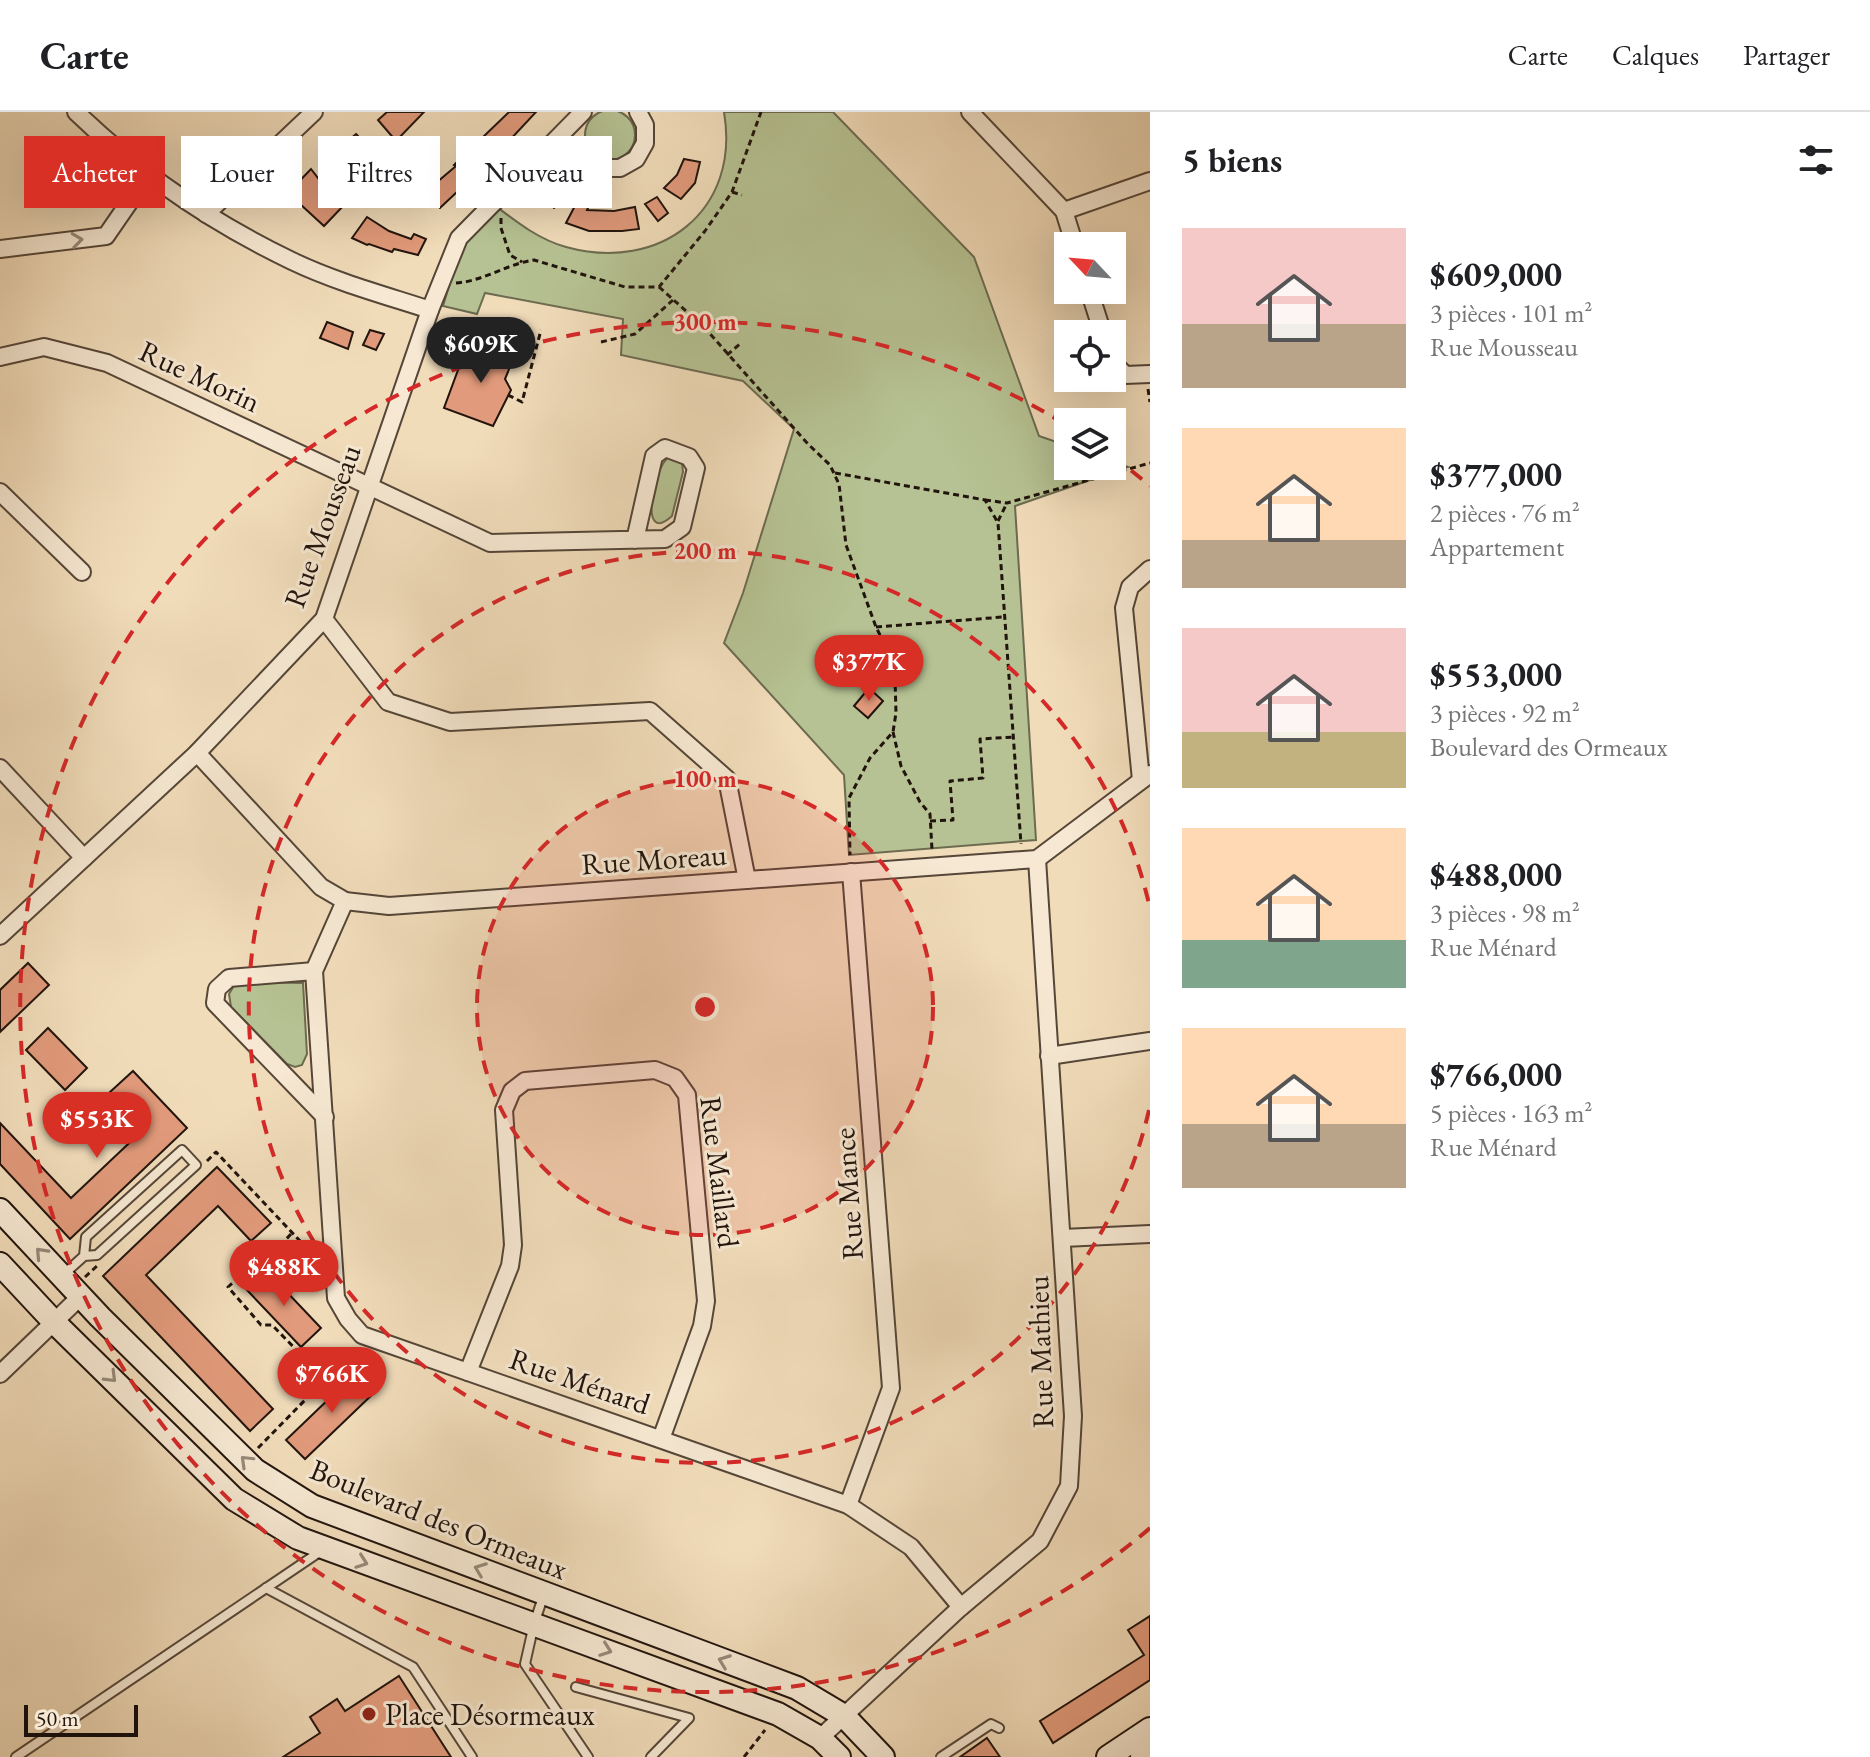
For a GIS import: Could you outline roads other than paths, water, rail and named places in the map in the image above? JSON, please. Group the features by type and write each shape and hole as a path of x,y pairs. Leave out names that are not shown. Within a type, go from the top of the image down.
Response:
{"street":[{"path":"76,112 103,136"},
{"path":"206,214 314,112"},
{"name":"Rue Mousseau","path":"560,136 583,112"},
{"path":"612,169 628,165 636,159 645,143 645,125 638,112"},
{"path":"970,112 1064,211 1071,232"},
{"path":"1064,211 1150,181"},
{"path":"165,186 206,214 292,261 354,286 430,310"},
{"path":"0,249 106,236 125,208"},
{"name":"Rue Mousseau","path":"0,936 197,753 324,619 440,284 459,238 490,208"},
{"name":"Rue Morin","path":"0,357 44,347 107,363 490,543 635,540 665,539 682,527 696,468 689,457 665,448 654,456 635,540"},
{"path":"1126,375 1150,374"},
{"path":"0,492 82,572"},
{"path":"1030,859 1146,777 1124,608 1130,587 1150,569"},
{"path":"324,619 388,702 450,722 650,711 727,779 747,880"},
{"name":"Rue Moreau","path":"197,753 321,887 345,901 389,906 1030,859"},
{"path":"0,768 84,858"},
{"name":"Rue Mathieu","path":"820,1738 961,1607 1040,1541 1069,1486 1073,1416 1063,1238 1030,859"},
{"name":"Rue Mance","path":"848,1505 891,1388 851,872"},
{"name":"Rue Ménard","path":"345,901 314,971 336,1298 348,1319 362,1335 848,1505 911,1547 961,1607"},
{"path":"314,971 229,978 217,989 215,1003 325,1117"},
{"path":"1049,1056 1150,1041"},
{"name":"Rue Maillard","path":"468,1372 510,1266 513,1245 504,1110 512,1091 525,1081 655,1070 675,1078 687,1095 706,1301 702,1326 661,1439"},
{"name":"Boulevard des Ormeaux","path":"0,1210 245,1461 312,1506 797,1688 844,1716 883,1757"},
{"path":"1063,1238 1150,1234"},
{"name":"Boulevard des Ormeaux","path":"0,1264 55,1323 234,1499 298,1538 778,1714 820,1738 839,1757"},
{"path":"0,1374 55,1323 72,1287"},
{"path":"1108,1757 1150,1729"},
{"path":"1142,1757 1150,1752"}],"lane":[{"path":"72,1287 84,1256 86,1237 182,1150 196,1165 97,1255 84,1256"},
{"path":"16,1757 325,1548"},
{"path":"266,1588 413,1667 472,1757"},
{"path":"545,1593 525,1664 586,1757"},
{"path":"576,1687 689,1718 651,1757"},
{"path":"941,1757 991,1724 999,1728"}],"place":[{"name":"Place Désormeaux","path":"369,1714"}]}
